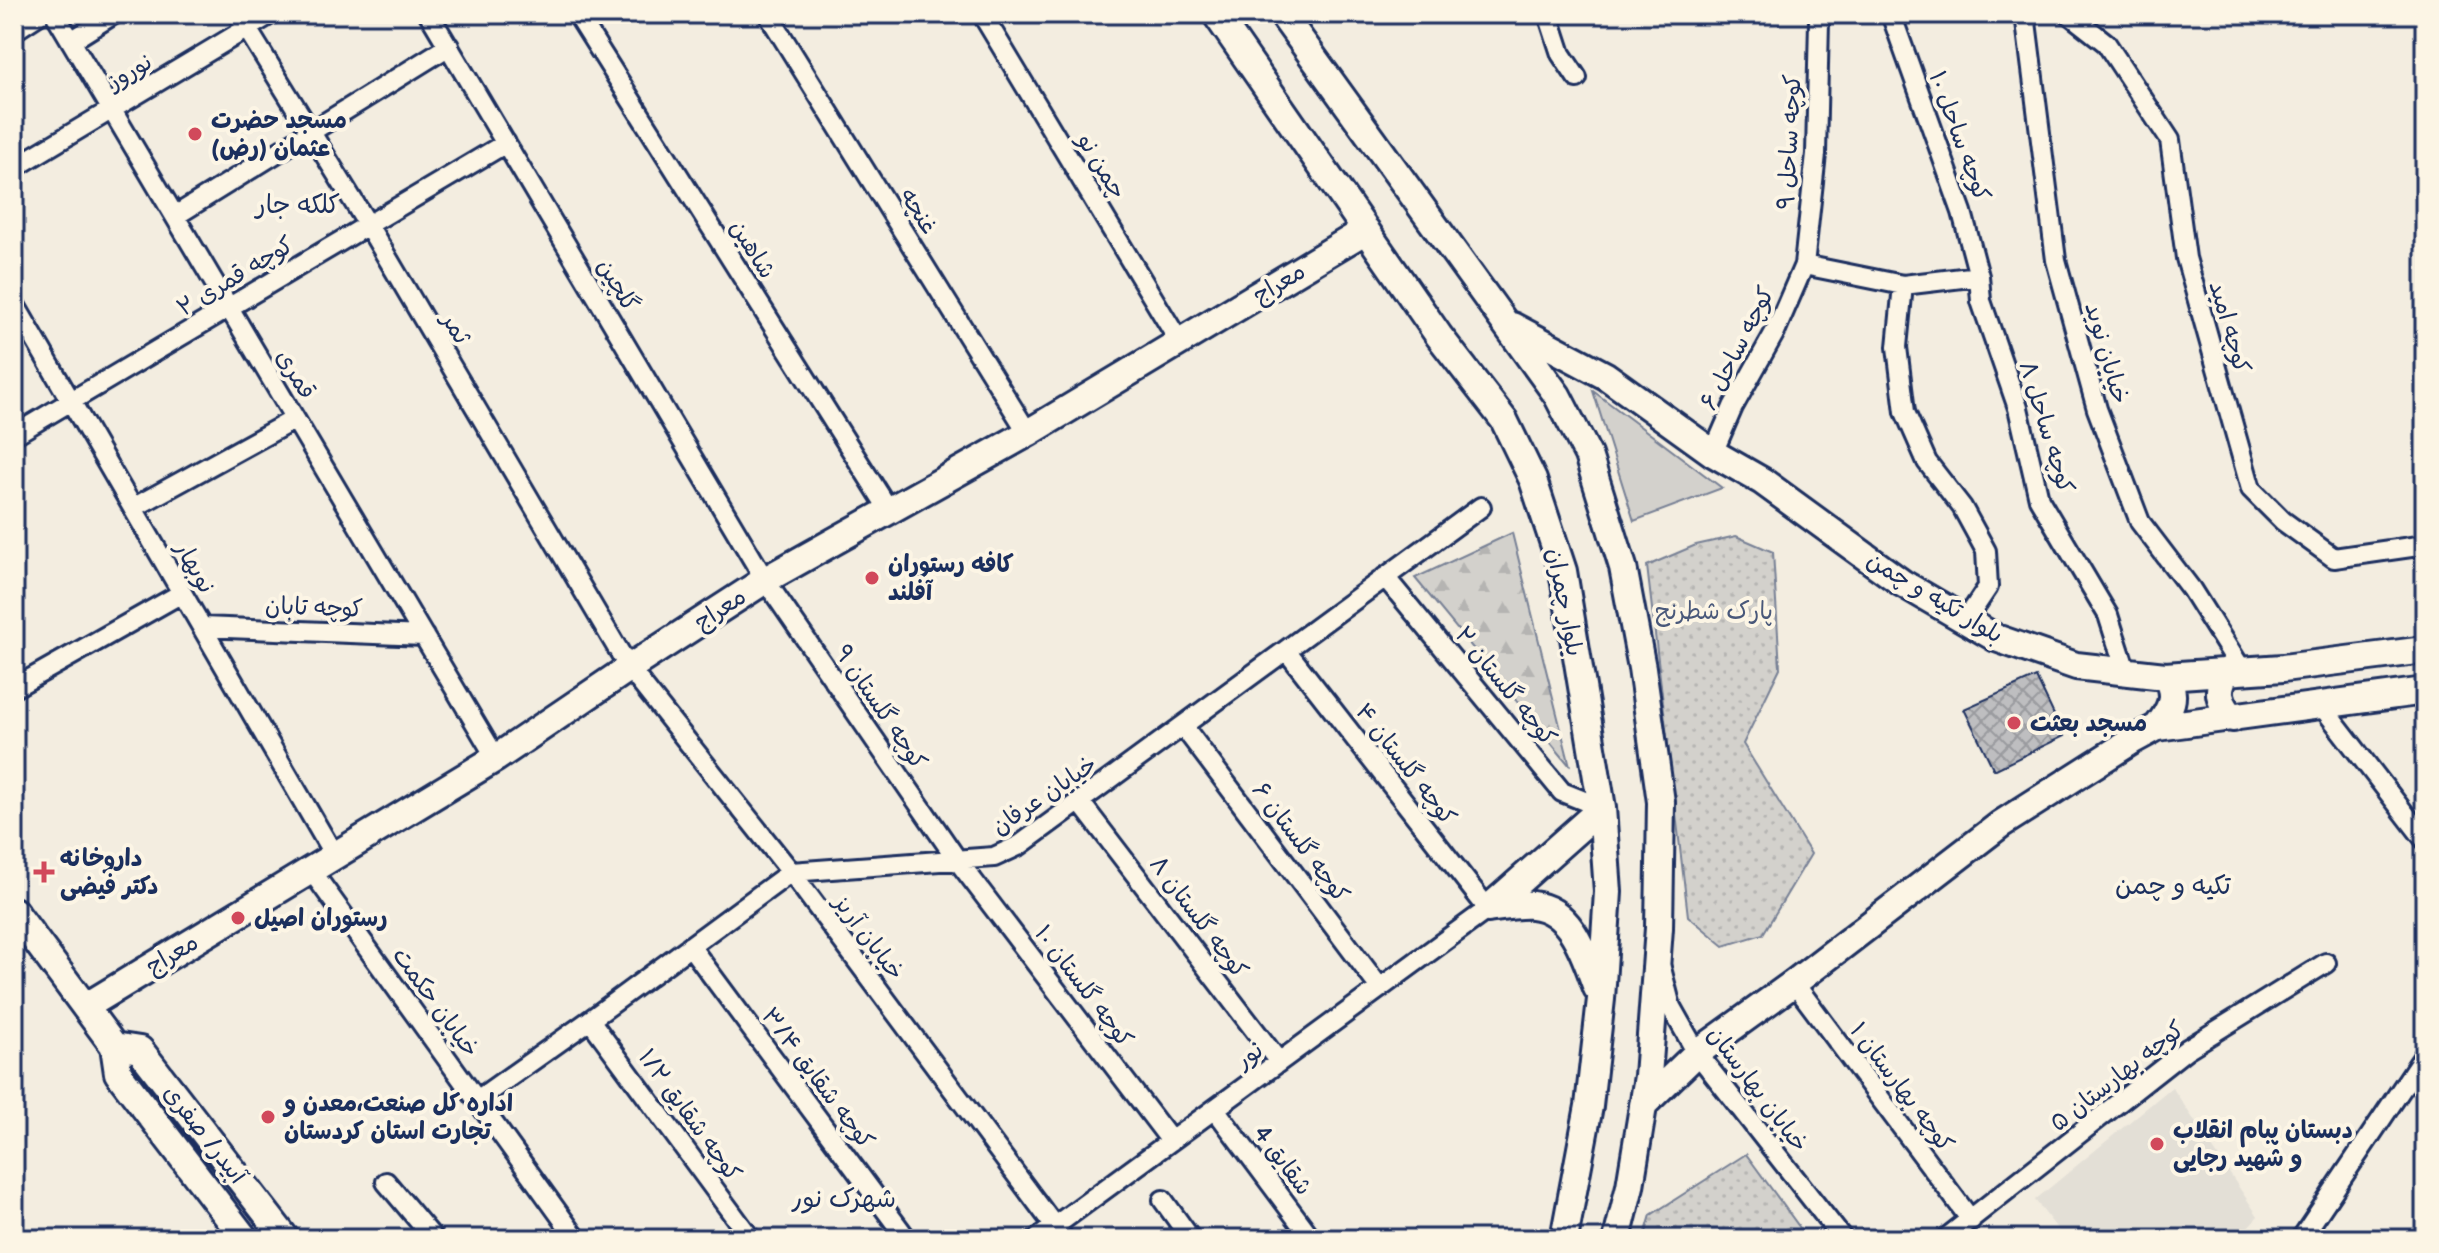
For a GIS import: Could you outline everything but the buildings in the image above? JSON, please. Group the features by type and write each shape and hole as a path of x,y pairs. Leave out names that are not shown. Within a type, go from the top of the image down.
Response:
{"main road":[{"name":"بلوار چمران","path":"1216,14 1439,336 1504,420 1533,480 1563,571 1602,808 1608,892 1601,999 1589,1106 1564,1239"},
{"path":"1284,15 1557,395 1588,455 1623,567 1642,668 1661,802 1658,956 1648,1076 1630,1186 1617,1239"},
{"name":"معراج","path":"85,1007 496,758 765,580 1028,433 1366,230"},
{"name":"بلوار تکیه و چمن","path":"1508,324 1606,376 1713,453 1762,481 1902,583 1996,638 2076,666 2165,676 2283,668 2425,650"},
{"path":"2233,718 2218,696 2220,682 2234,670"},
{"path":"2157,727 2172,707 2172,691 2165,676"},
{"path":"1643,1105 1697,1053 1794,983 2001,824 2157,727 2425,691"},
{"path":"1488,909 1602,808"},
{"path":"1488,909 1531,905 1554,910 1580,943 1601,999"},
{"name":"آبیدر/ صفری","path":"15,915 114,1046 118,1073 245,1239"},
{"name":"آبیدر/ صفری","path":"114,1046 140,1050 286,1239"}],"street":[{"path":"14,31 40,14"},
{"name":"قمری","path":"55,14 496,758"},
{"path":"71,41 114,14"},
{"name":"نوروز","path":"14,168 112,110 243,21 271,14"},
{"name":"گلچین","path":"429,14 765,580"},
{"name":"شاهین","path":"577,14 889,510"},
{"name":"غنچه","path":"768,14 1028,433"},
{"name":"چمن نو","path":"982,14 1180,343"},
{"path":"1548,14 1561,54 1577,78"},
{"name":"کوچه ساحل ۱۰","path":"1891,14 1962,212 1979,276"},
{"name":"خیابان نوید","path":"2025,14 2056,260 2097,409 2140,522 2191,589 2234,670"},
{"name":"کوچه امید","path":"2069,14 2106,43 2170,140 2186,258 2251,489 2283,521 2334,558 2425,545"},
{"name":"ثمر","path":"243,21 368,225 629,668"},
{"name":"کوچه ساحل ۹","path":"1804,265 1816,154 1819,21"},
{"path":"175,216 449,46"},
{"name":"کوچه قمری ۲","path":"14,435 506,143"},
{"path":"1804,265 1903,285 1979,276"},
{"name":"کوچه ساحل ۶","path":"1713,453 1733,407 1775,332 1804,265"},
{"name":"کوچه ساحل ۸","path":"1979,276 1981,301 2018,408 2039,499 2108,615 2126,671"},
{"path":"1903,285 1897,347 1905,412 1927,462 1962,507 1986,551 1988,587 1966,620"},
{"name":"نوبهار","path":"14,303 334,855"},
{"path":"133,508 295,419"},
{"name":"خیابان عرفان","path":"791,872 994,857 1020,845 1481,507"},
{"name":"کوچه گلستان ۲","path":"1385,577 1562,792 1602,808"},
{"name":"کوچه گلستان ۹","path":"765,580 958,861"},
{"path":"15,685 182,593"},
{"name":"کوچه تابان","path":"202,627 424,636"},
{"name":"کوچه گلستان ۴","path":"1286,650 1488,909"},
{"name":"خیابان آریز","path":"629,668 791,872 1060,1233"},
{"path":"2322,706 2425,840"},
{"name":"کوچه گلستان ۶","path":"1183,726 1380,988"},
{"name":"کوچه گلستان ۸","path":"1080,802 1279,1062"},
{"name":"کوچه گلستان ۱۰","path":"958,861 1171,1141"},
{"name":"خیابان حکمت","path":"311,870 577,1239"},
{"path":"477,1100 791,872"},
{"name":"نور","path":"1037,1239 1060,1233 1171,1141 1488,909"},
{"name":"کوچه شقایق ۳/۴","path":"690,946 907,1239"},
{"name":"خیابان بهارستان","path":"1658,956 1671,1007 1697,1053 1843,1239"},
{"name":"کوچه بهارستان ۵","path":"1945,1239 2187,1049 2326,963"},
{"name":"کوچه بهارستان ۱","path":"1794,983 1971,1220"},
{"name":"کوچه شقایق ۱/۲","path":"590,1020 751,1239"},
{"path":"2301,1239 2425,1054"},
{"name":"شقایق 4","path":"1215,1109 1312,1239"},
{"path":"386,1182 434,1239"},
{"path":"1163,1200 1191,1239"}],"shaded area":[{"name":"دبستان پبام انقلاب و شهید رجایی","path":"2172,1087 2258,1216 2237,1239 2065,1239 2035,1200"}],"green space":[{"path":"1593,391 1722,488 1634,521"},
{"path":"1512,533 1570,766 1415,578"},
{"name":"پارک شطرنج","path":"1736,536 1773,552 1780,668 1743,744 1811,854 1763,934 1724,946 1688,916 1647,566 1696,545"},
{"path":"1746,1154 1808,1239 1644,1239 1651,1215"}],"place":[{"name":"مسجد حضرت عثمان (رض)","path":"195,134"},
{"name":"کافه رستوران آفلند","path":"872,578"},
{"name":"مسجد بعثت","path":"2014,723"},
{"name":"داروخانه دکتر فیضی","path":"44,872"},
{"name":"رستوران اصیل","path":"238,918"},
{"name":"اداره کل صنعت،معدن و تجارت استان کردستان","path":"268,1117"},
{"name":"دبستان پبام انقلاب و شهید رجایی","path":"2157,1144"}],"district":[{"name":"کلکه جار","path":"298,204"},
{"name":"تکیه و چمن","path":"2173,885"},
{"name":"شهرک نور","path":"844,1198"}]}
